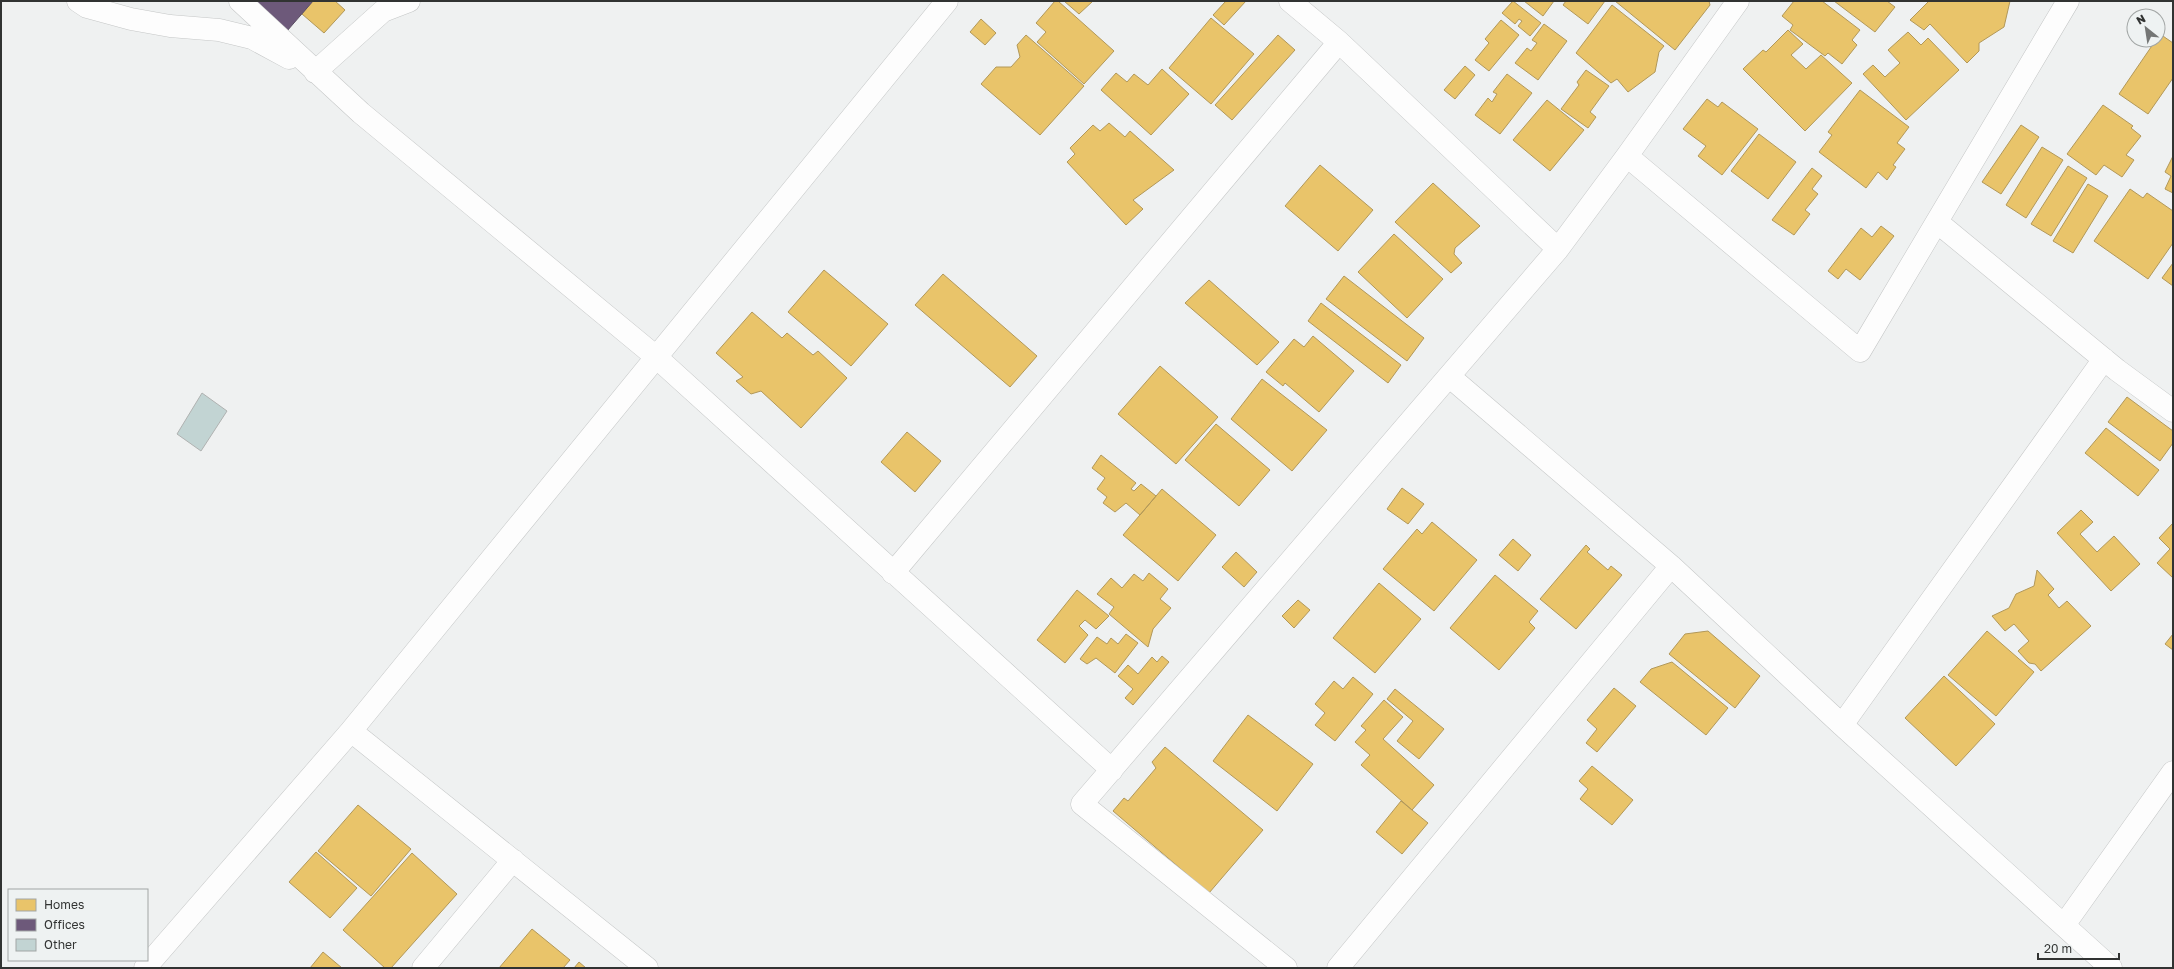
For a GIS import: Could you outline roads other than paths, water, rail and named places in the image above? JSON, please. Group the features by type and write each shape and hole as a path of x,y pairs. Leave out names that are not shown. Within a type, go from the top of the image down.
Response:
{"street":[{"path":"78,1 87,7 131,20 170,26 219,30 252,38 315,72"},
{"path":"240,1 360,113 655,356 1112,770"},
{"path":"315,72 383,12 409,1"},
{"path":"145,968 351,731 655,356 947,1"},
{"path":"1290,1 1339,42 1558,249"},
{"path":"1286,968 1082,804 1450,377 1558,249 1627,156 1738,1"},
{"path":"1627,156 1860,351 2068,1"},
{"path":"893,572 1339,42"},
{"path":"1937,222 2104,359 2173,411"},
{"path":"1842,725 2104,359"},
{"path":"1450,377 1671,566 1842,725 2111,968"},
{"path":"1338,968 1671,566"},
{"path":"351,731 647,968"},
{"path":"2064,925 2173,772"},
{"path":"423,968 513,860"}]}
